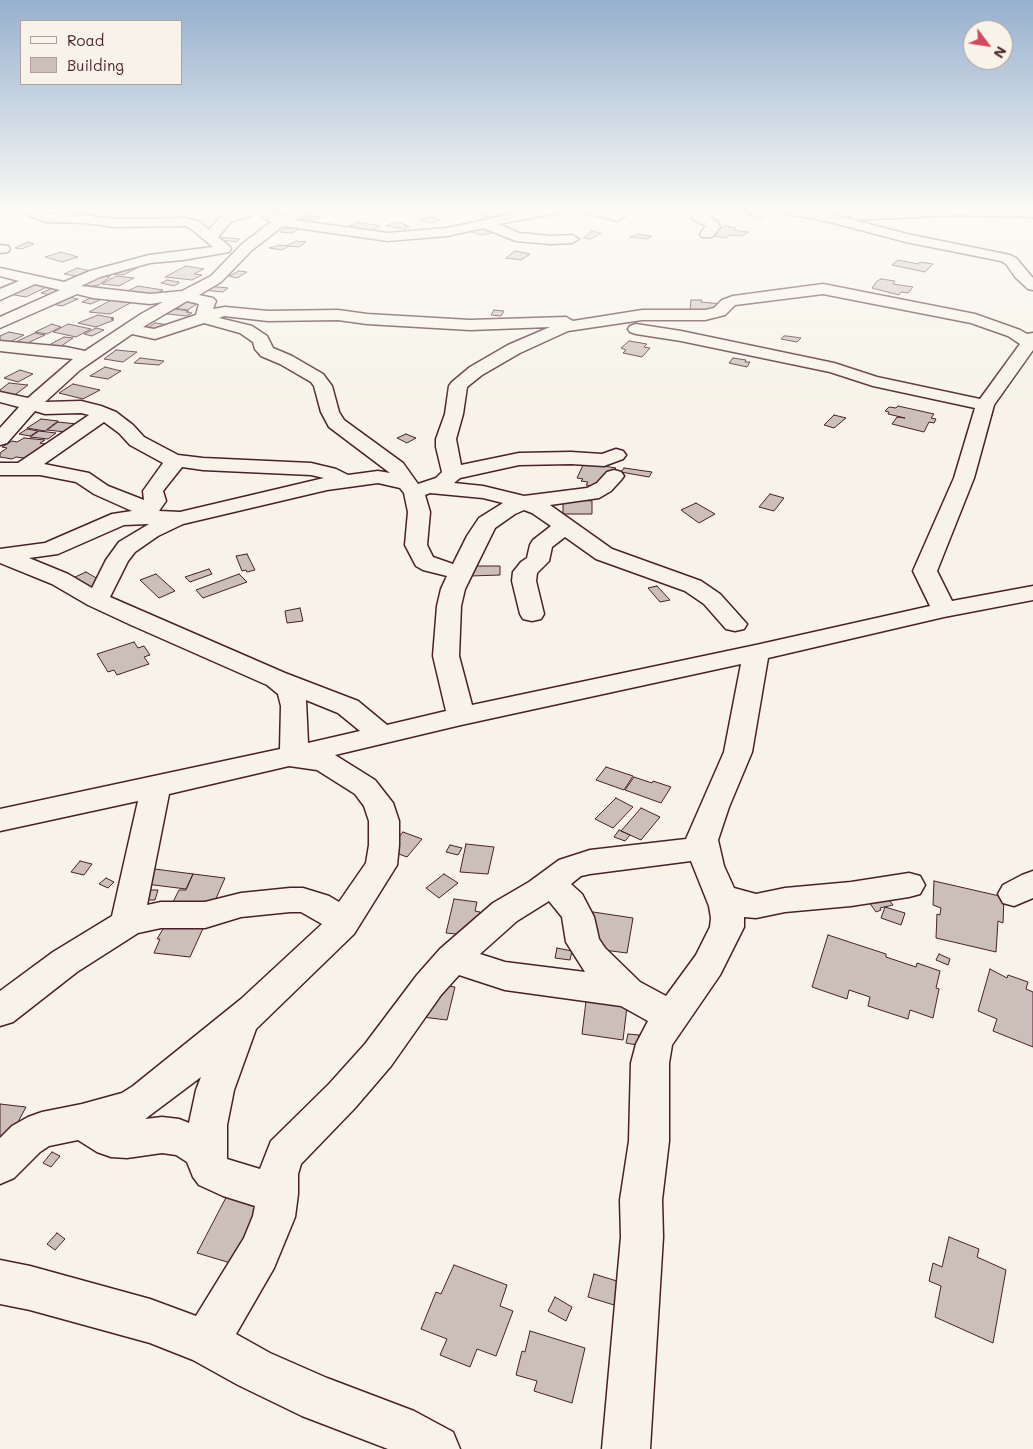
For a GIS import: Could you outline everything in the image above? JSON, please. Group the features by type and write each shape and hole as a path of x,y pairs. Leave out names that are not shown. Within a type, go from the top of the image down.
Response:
{"street":[{"path":"22,277 93,293 142,298 185,296 208,301 216,322 246,329 261,340 263,349 267,352 286,360 318,378 323,386 330,412 336,423 396,467 415,487 419,512 416,545 419,554 427,564 462,573"},
{"path":"0,323 90,277"},
{"path":"0,439 31,405 87,357 129,328 218,277"},
{"path":"1023,277 1033,286"},
{"path":"0,295 34,279"},
{"path":"453,473 446,447 446,439 454,414 458,386 476,371 514,349 564,327 642,315 705,315 719,312 730,301 823,289 975,319 1031,341 985,404 964,478 925,571 944,610"},
{"path":"129,328 155,334 211,312 268,316 343,315 367,319 470,325 589,322 681,336 834,368 864,378 985,404"},
{"path":"5,348 66,352 87,357"},
{"path":"939,395 949,408 977,428"},
{"path":"0,397 45,408 82,407 103,414 119,423 137,441 173,460 196,464 311,469 329,473 345,481"},
{"path":"21,470 103,414"},
{"path":"415,487 450,478 453,473 519,459 571,458 604,460 615,466 599,491 592,494 525,502 507,509 487,523 469,551 462,573 453,589 446,633 446,656 461,716"},
{"path":"149,514 155,501 154,491 161,478 173,466 173,460"},
{"path":"0,469 40,469 82,477 101,490 137,505 149,514"},
{"path":"96,600 117,560 127,548 150,531 180,518 345,481 378,477 415,487 483,492 525,502 550,514 604,554 693,586 712,599 735,624"},
{"path":"1,555 50,549 106,523 120,519 149,514 180,518"},
{"path":"532,614 524,581 525,572 538,561 541,546 564,526"},
{"path":"1,555 60,579 96,600 276,679 348,707 382,735"},
{"path":"0,820 289,757 461,716 756,653 944,610 1033,593"},
{"path":"626,1449 642,1237 641,1200 649,1141 650,1062 654,1044 708,965 727,927 728,918 708,866 704,840 714,807 738,752 756,653"},
{"path":"276,679 291,694 294,706 289,757"},
{"path":"0,1165 26,1139 42,1130 82,1122 132,1107 146,1098 195,1060 242,1019 342,925 381,865 384,845 384,821 378,803 365,787 324,761 289,757"},
{"path":"127,924 156,787"},
{"path":"206,1342 259,1254 274,1218 278,1194 278,1174 285,1154 342,1096 378,1055 428,985 452,959 505,912 540,891 570,868 583,864 646,854 686,851 697,847 704,840"},
{"path":"550,882 570,903 578,917 583,942 593,958 628,992 672,1018"},
{"path":"720,896 735,903 756,906 785,900 851,894 909,884"},
{"path":"0,1012 65,962 127,924 161,915 204,916 241,906 303,900 317,905 338,918 342,925"},
{"path":"452,959 505,976 628,992"},
{"path":"242,1019 216,1090 208,1125 207,1164 212,1172 223,1177 278,1194"},
{"path":"82,1122 111,1138 127,1140 162,1135 179,1137 207,1154"},
{"path":"0,1282 30,1288 150,1321 206,1342 254,1369 319,1399 397,1428 436,1449"}],"building":[{"path":"90,277 110,277 99,285 86,287 75,285"},
{"path":"115,277 134,278 119,286 102,284"},
{"path":"166,277 199,277 192,280"},
{"path":"881,279 895,281 893,284 913,287 908,293 901,292 899,295 872,288"},
{"path":"167,280 179,283 174,286 161,283"},
{"path":"34,282 51,285 26,297 9,294"},
{"path":"138,286 163,290 152,297 125,292"},
{"path":"208,286 228,288 223,292 202,290"},
{"path":"55,287 67,291 56,296 41,293"},
{"path":"97,295 106,297 91,304 82,302"},
{"path":"64,296 78,299 62,306 48,303"},
{"path":"115,298 134,301 110,314 89,312"},
{"path":"691,300 722,304 716,312 690,310"},
{"path":"186,301 199,303 187,310 175,308"},
{"path":"174,309 192,313 187,316 167,314"},
{"path":"494,310 504,311 501,316 491,315"},
{"path":"98,315 114,318 111,319 114,320 96,327 78,323"},
{"path":"155,323 170,325 158,333 143,331"},
{"path":"52,324 61,327 47,334 35,332"},
{"path":"68,324 91,329 76,337 53,332"},
{"path":"96,328 104,330 92,336 84,334"},
{"path":"9,332 24,335 8,343 0,342 0,336"},
{"path":"35,333 45,335 21,346 11,344"},
{"path":"784,336 801,338 797,342 781,339"},
{"path":"64,337 73,338 60,347 49,345"},
{"path":"629,341 647,344 644,347 650,348 642,357 623,353 626,350 621,348"},
{"path":"116,350 137,352 123,362 104,359"},
{"path":"140,358 164,361 159,365 134,363"},
{"path":"733,358 750,362 747,367 729,363"},
{"path":"105,367 121,371 108,379 90,376"},
{"path":"20,370 33,374 18,382 4,378"},
{"path":"9,383 28,385 12,397 0,395 0,390"},
{"path":"73,384 100,390 83,399 59,393"},
{"path":"898,406 934,414 931,418 936,419 934,423 929,422 924,432 892,424 897,417 905,418 888,414 889,412 885,411 889,407 896,408"},
{"path":"834,415 846,418 834,428 824,425"},
{"path":"41,419 58,421 45,431 27,428"},
{"path":"58,422 77,424 66,432 47,430"},
{"path":"27,429 38,431 30,436 19,434"},
{"path":"39,431 56,433 48,439 30,437"},
{"path":"406,434 416,438 407,443 397,438"},
{"path":"24,438 45,440 40,443 46,444 24,458 0,457 0,453 7,448 2,447 12,441 17,442"},
{"path":"585,461 616,468 600,488 586,485 588,482 577,478"},
{"path":"624,468 652,472 649,477 621,472"},
{"path":"770,494 784,498 774,511 759,507"},
{"path":"563,499 592,501 592,514 563,514"},
{"path":"696,503 715,514 699,523 681,510"},
{"path":"247,554 255,570 247,572 246,570 242,571 236,556"},
{"path":"470,566 500,566 500,575 470,576"},
{"path":"209,569 212,574 190,582 185,577"},
{"path":"86,572 105,583 93,589 73,578"},
{"path":"156,574 175,591 159,598 140,580"},
{"path":"239,574 247,582 203,598 196,590"},
{"path":"657,586 670,600 660,602 648,588"},
{"path":"300,608 303,621 287,623 285,611"},
{"path":"134,642 138,648 144,646 150,655 144,657 149,664 117,675 114,670 108,672 97,654"},
{"path":"606,767 633,776 624,790 596,780"},
{"path":"634,777 671,787 661,803 625,790"},
{"path":"616,798 633,807 613,828 595,819"},
{"path":"641,808 660,817 641,840 621,831"},
{"path":"619,830 630,835 625,841 614,837"},
{"path":"403,832 422,839 407,857 388,850"},
{"path":"466,844 494,847 488,874 460,872"},
{"path":"450,845 462,848 458,855 446,852"},
{"path":"80,861 92,864 84,875 71,872"},
{"path":"147,868 193,874 186,889 138,883"},
{"path":"193,874 225,878 211,910 171,906 179,890 186,890"},
{"path":"444,874 458,883 439,898 426,888"},
{"path":"106,878 114,882 108,888 99,884"},
{"path":"934,881 1004,897 1003,923 998,921 996,952 936,938 937,914 940,915 941,908 933,905"},
{"path":"144,890 158,890 155,900 140,900"},
{"path":"886,896 893,905 880,908 881,910 876,912 869,902"},
{"path":"454,899 477,902 475,911 480,912 475,936 446,933"},
{"path":"885,907 905,913 901,925 881,918"},
{"path":"593,912 633,918 627,953 588,948"},
{"path":"206,922 190,957 154,953 160,939 157,939 166,924"},
{"path":"828,935 886,954 886,957 916,967 917,963 940,971 936,988 939,989 933,1018 910,1010 908,1019 868,1006 870,997 849,990 847,999 812,987"},
{"path":"557,948 572,951 570,960 555,958"},
{"path":"939,954 950,959 948,965 936,960"},
{"path":"990,969 1007,978 1008,975 1028,982 1026,989 1033,992 1033,1047 993,1031 997,1019 978,1011"},
{"path":"431,984 455,987 447,1020 422,1017"},
{"path":"587,993 628,998 623,1040 582,1034"},
{"path":"628,1034 639,1035 637,1045 626,1043"},
{"path":"0,1104 26,1107 0,1156"},
{"path":"52,1152 60,1156 51,1167 43,1163"},
{"path":"231,1188 275,1201 244,1267 197,1253"},
{"path":"57,1233 65,1239 55,1250 47,1244"},
{"path":"949,1237 979,1249 977,1257 1006,1270 993,1343 935,1317 941,1286 929,1281 933,1263 942,1267"},
{"path":"454,1265 507,1285 500,1306 513,1311 496,1356 477,1349 470,1367 440,1355 447,1339 421,1329 436,1292 441,1294"},
{"path":"594,1274 620,1282 614,1305 588,1297"},
{"path":"555,1297 572,1307 566,1321 548,1311"},
{"path":"530,1331 585,1348 572,1403 534,1391 537,1381 516,1375 522,1351 525,1352"}]}
